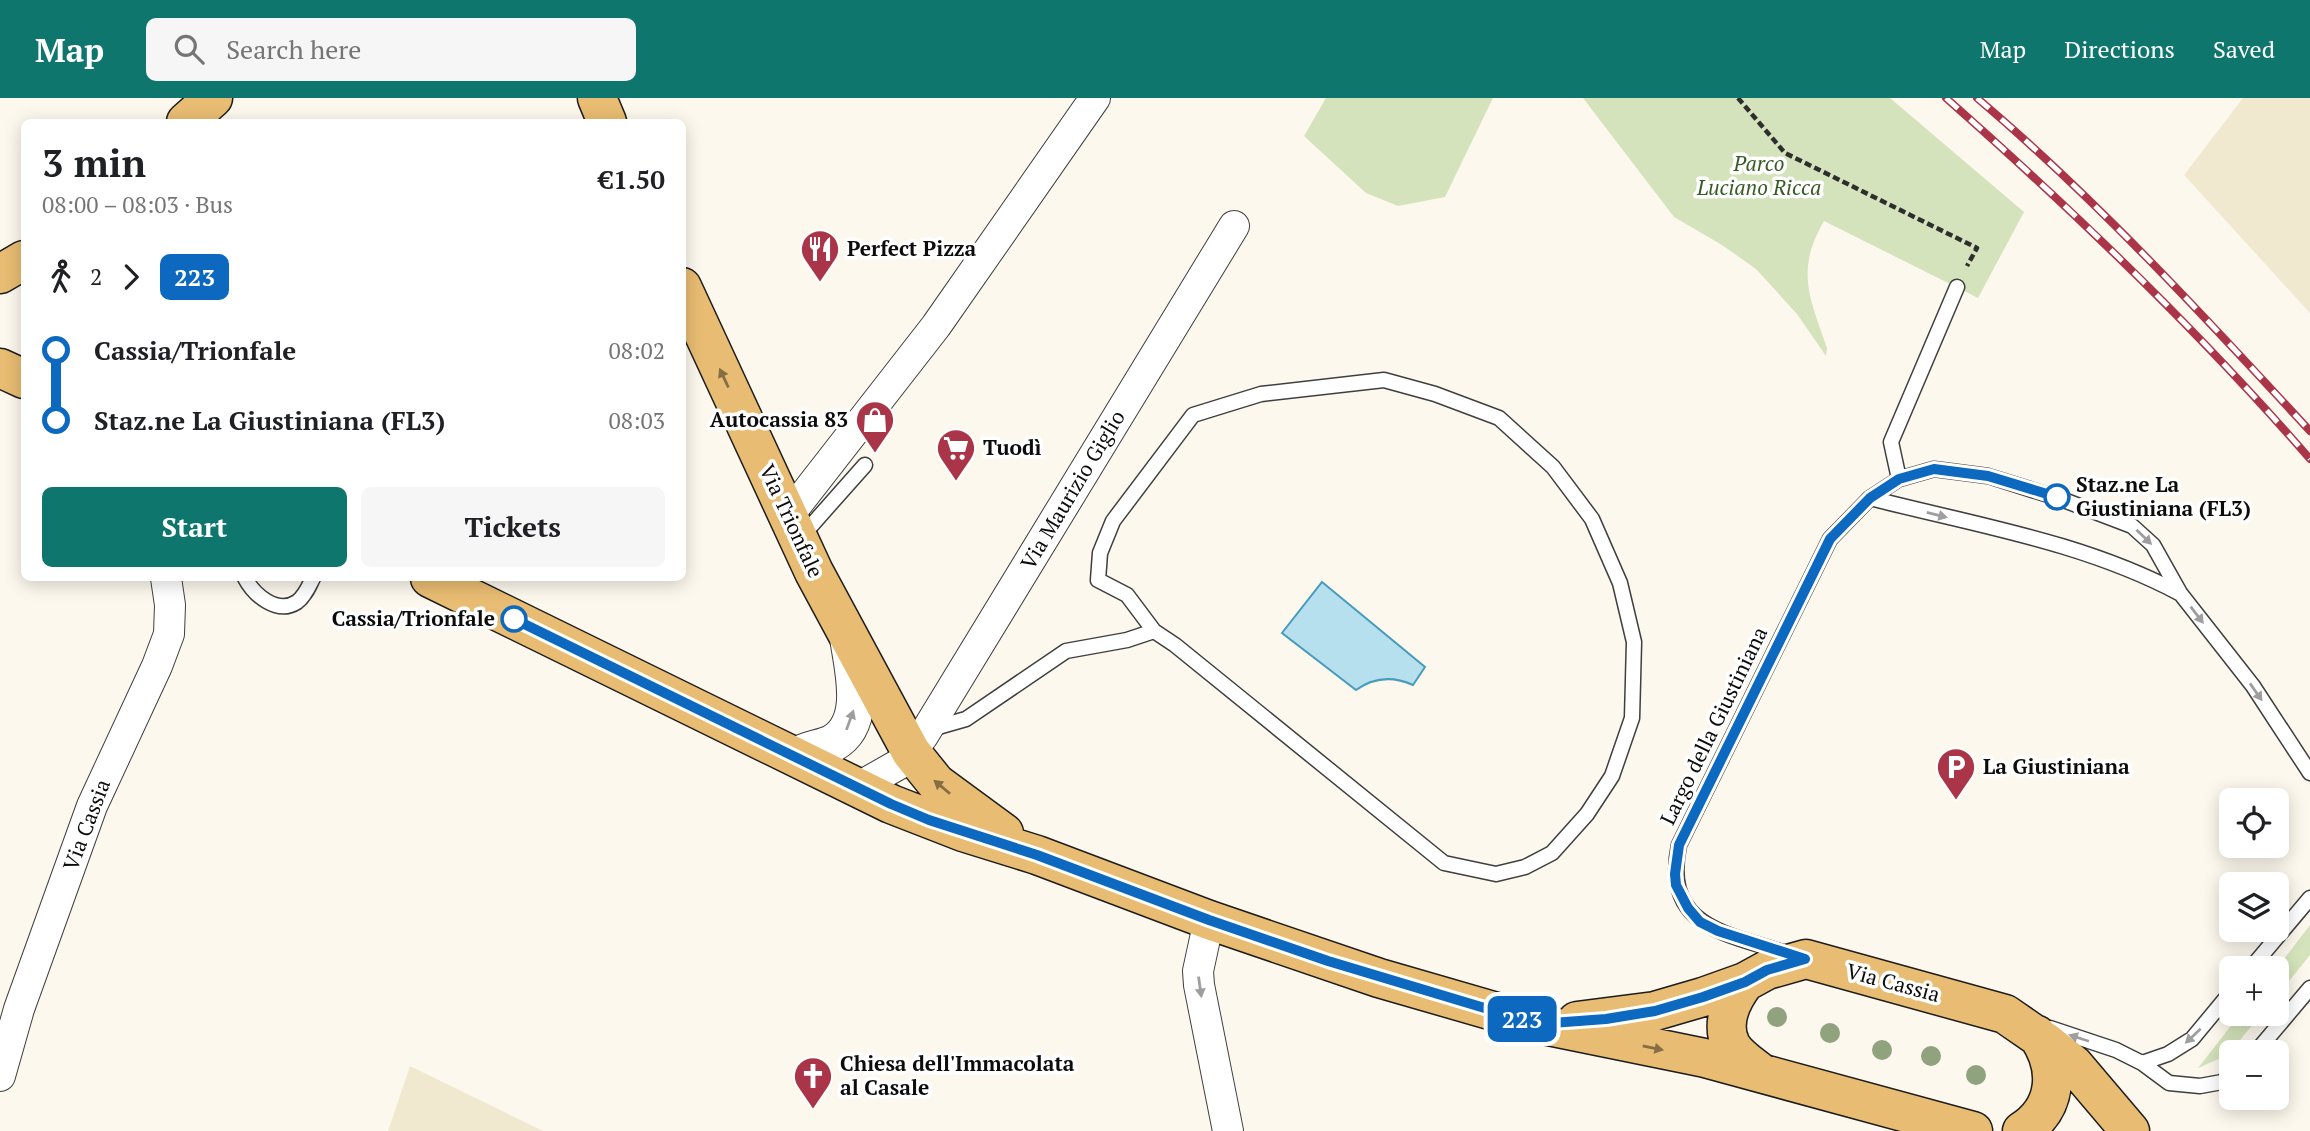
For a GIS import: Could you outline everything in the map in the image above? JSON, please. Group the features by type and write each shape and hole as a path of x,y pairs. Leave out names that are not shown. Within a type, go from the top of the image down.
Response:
{"main road":[{"path":"189,119 213,98"},
{"path":"597,98 606,119"},
{"path":"0,274 21,262"},
{"name":"Via Trionfale","path":"686,296 793,528 849,638 919,741 927,774 951,796 1037,855"},
{"path":"0,368 21,378"},
{"path":"436,581 858,788 940,824 1037,855 1209,920 1378,978 1538,1024 1760,1072 1973,1131"},
{"path":"1538,1024 1606,1019 1655,1011 1805,959"},
{"name":"Via Cassia","path":"1805,959 2005,1014 2037,1035 2074,1065 2130,1131"},
{"path":"1745,982 1733,999 1728,1032 1731,1045 1760,1072"},
{"path":"2022,1131 2043,1110 2050,1090 2052,1063 2037,1035"}],"street":[{"path":"793,528 1095,98"},
{"name":"Via Maurizio Giglio","path":"919,741 1234,226"},
{"name":"Via Cassia","path":"0,1076 16,1018 92,806 157,666 169,634 170,605 166,581"},
{"name":"Via Trionfale","path":"797,756 833,743 848,729 855,690 849,638"},
{"path":"858,788 901,763 919,741"},
{"path":"1209,920 1198,971 1199,985 1228,1131"}],"lane":[{"path":"1899,479 1891,442 1957,287"},
{"path":"1384,380 1435,394 1499,418 1553,467 1592,519 1620,583 1634,642 1632,718 1612,776 1587,814 1552,853 1525,867 1496,874 1444,863 1175,645 1154,631 1127,595 1098,580 1100,553 1113,521 1193,415 1261,394 1384,380"},
{"path":"793,528 865,465"},
{"name":"Largo della Giustiniana","path":"1805,959 1718,931 1700,922 1688,908 1676,885 1679,845 1830,539 1870,498 1899,479 1934,469 1988,476 2099,512 2132,526 2153,545 2180,593 2253,686 2310,773"},
{"name":"Largo della Giustiniana","path":"1870,498 2037,538 2083,552 2143,573 2180,593"},
{"path":"247,581 257,595 268,603 284,606 295,603 303,596 311,581"},
{"path":"919,741 966,719 1066,650 1127,640 1154,631"},
{"path":"2261,956 2310,898"},
{"path":"2266,1040 2310,988"},
{"path":"2142,1063 2168,1054 2192,1039 2219,1006"},
{"path":"2005,1014 2116,1050 2142,1063 2169,1083 2200,1086 2219,1083"}],"path":[{"path":"1738,98 1785,153 1977,248 1957,287"}],"shaded area":[{"path":"2243,98 2310,98 2310,313 2184,175"},
{"path":"410,1066 543,1131 388,1131"}],"green space":[{"path":"1326,98 1493,98 1445,197 1398,206 1366,193 1304,136"},
{"name":"Parco Luciano Ricca","path":"1583,98 1890,98 2024,212 1978,298 1824,221 1810,255 1808,285 1827,348 1826,356 1797,314 1756,269 1674,217"},
{"path":"2310,925 2310,955 2289,981 2289,956 2286,956"},
{"path":"2231,1026 2251,1026 2240,1040 2220,1040"},
{"path":"2219,1041 2219,1059 2198,1068"}],"water":[{"path":"1322,582 1425,667 1413,685 1384,679 1370,682 1356,690 1282,633"}],"railway":[{"path":"1946,98 2134,272 2224,364 2310,459"},
{"path":"1977,98 2107,217 2310,431"}],"bus line":[{"name":"223","path":"514,619 891,804 963,832 1037,855 1275,944 1378,978 1538,1024 1606,1019 1655,1011 1703,997 1745,982 1767,970 1805,959 1718,931 1700,922 1681,896 1675,874 1679,845 1830,539 1870,498 1899,479 1934,469 1988,476 2057,497"}],"place":[{"name":"Perfect Pizza","path":"820,283"},
{"name":"Autocassia 83","path":"875,454"},
{"name":"Tuodì","path":"956,482"},
{"name":"Staz.ne La Giustiniana (FL3)","path":"2057,497"},
{"name":"Cassia/Trionfale","path":"514,619"},
{"name":"La Giustiniana","path":"1956,801"},
{"name":"Chiesa dell'Immacolata al Casale","path":"813,1110"}]}
